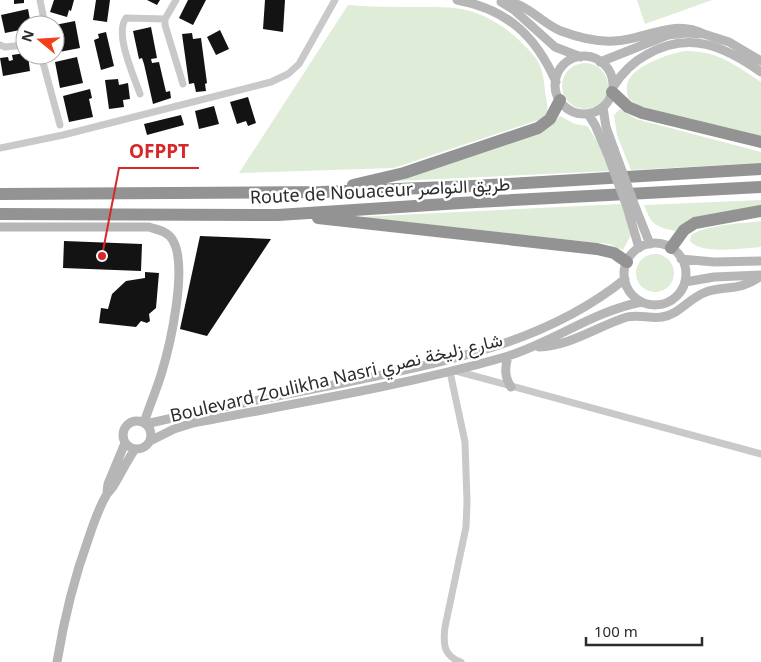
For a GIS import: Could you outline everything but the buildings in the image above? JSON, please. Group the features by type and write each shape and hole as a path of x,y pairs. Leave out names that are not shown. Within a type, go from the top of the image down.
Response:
{"highway":[{"path":"612,89 628,107 642,113 761,142"},
{"path":"321,192 412,170 538,128 550,119 560,100"},
{"name":"Route de Nouaceur طريق النواصر","path":"0,194 321,192 473,186 761,169"},
{"name":"Route de Nouaceur طريق النواصر","path":"0,214 278,215 476,202 761,187"},
{"path":"671,248 684,230 694,223 761,211"},
{"path":"278,215 598,249 614,253 627,262"}],"main road":[{"path":"457,0 489,9 515,25 539,50 556,82"},
{"path":"499,1 519,2 555,28 598,40 621,40 676,27 688,28 729,42 761,61"},
{"path":"499,1 514,10 555,47 582,57 593,58 600,62 610,72 612,89"},
{"path":"600,62 668,36 686,33 704,34"},
{"path":"582,57 567,63 560,71 556,82 556,91 566,107 573,112 588,114 603,108 622,73 640,58 663,46 680,42 715,46 737,56 761,72"},
{"path":"603,108 610,151"},
{"path":"588,114 610,151 631,208 650,244"},
{"path":"631,208 639,248"},
{"path":"0,226 149,227 165,232 172,238 179,256 180,268 177,295 161,376 150,403 145,423"},
{"path":"650,244 664,245 671,248 681,259 686,274 685,282 679,293 670,301 653,305 642,302 630,293 625,279 627,262 632,254 639,248 650,244"},
{"path":"681,259 714,262 761,261"},
{"path":"685,282 714,277 761,275"},
{"path":"531,347 545,347 562,343 631,316 656,317 668,315 679,310 705,292 740,287 761,275"},
{"name":"Boulevard Zoulikha Nasri شارع زليخة نصري","path":"145,423 434,364 506,344 573,314 597,300 625,279"},
{"name":"Boulevard Zoulikha Nasri شارع زليخة نصري","path":"150,441 174,429 193,423 453,371 508,356 614,310 642,302"},
{"path":"508,356 505,369 511,387"},
{"path":"133,421 145,423 151,431 150,441 142,448 135,449 125,443 123,431 150,403"},
{"path":"107,494 108,484 125,443"},
{"path":"57,662 71,589 98,512 107,494 114,486 122,468 135,449"}],"street":[{"path":"40,0 43,15"},
{"path":"176,0 165,20 166,31 183,84"},
{"path":"0,148 63,135 270,82 288,74 299,64 335,0"},
{"path":"140,94 123,41 122,23 126,18 165,20"},
{"path":"0,45 5,47 15,46"},
{"path":"44,65 60,125"},
{"path":"461,662 448,654 443,644 466,528 467,502 465,442 453,371 761,454"}],"green space":[{"path":"637,0 712,0 645,24"},
{"path":"348,5 452,8 480,14 493,21 516,37 539,64 543,75 548,108 546,114 538,120 394,168 239,173"},
{"path":"686,51 708,53 717,56 761,82 761,139 639,106 628,98 628,82 637,71 662,57"},
{"path":"581,63 589,63 598,67 604,73 608,86 604,99 598,105 589,109 581,109 572,105 566,99 562,90 562,82 566,73 572,67"},
{"path":"620,109 636,119 761,152 761,163 631,170 617,135 614,115"},
{"path":"560,116 575,124 587,126 599,145 609,171 396,181 552,125"},
{"path":"761,200 761,207 682,224 675,231 655,224 649,217 644,205"},
{"path":"621,204 631,226 631,235 623,250 609,244 358,217"},
{"path":"761,221 761,247 713,249 703,248 690,241 691,235 699,231 725,225"},
{"path":"655,254 668,260 674,273 668,286 655,292 642,286 636,273 642,260"}],"place":[{"name":"OFPPT","path":"102,256"}]}
